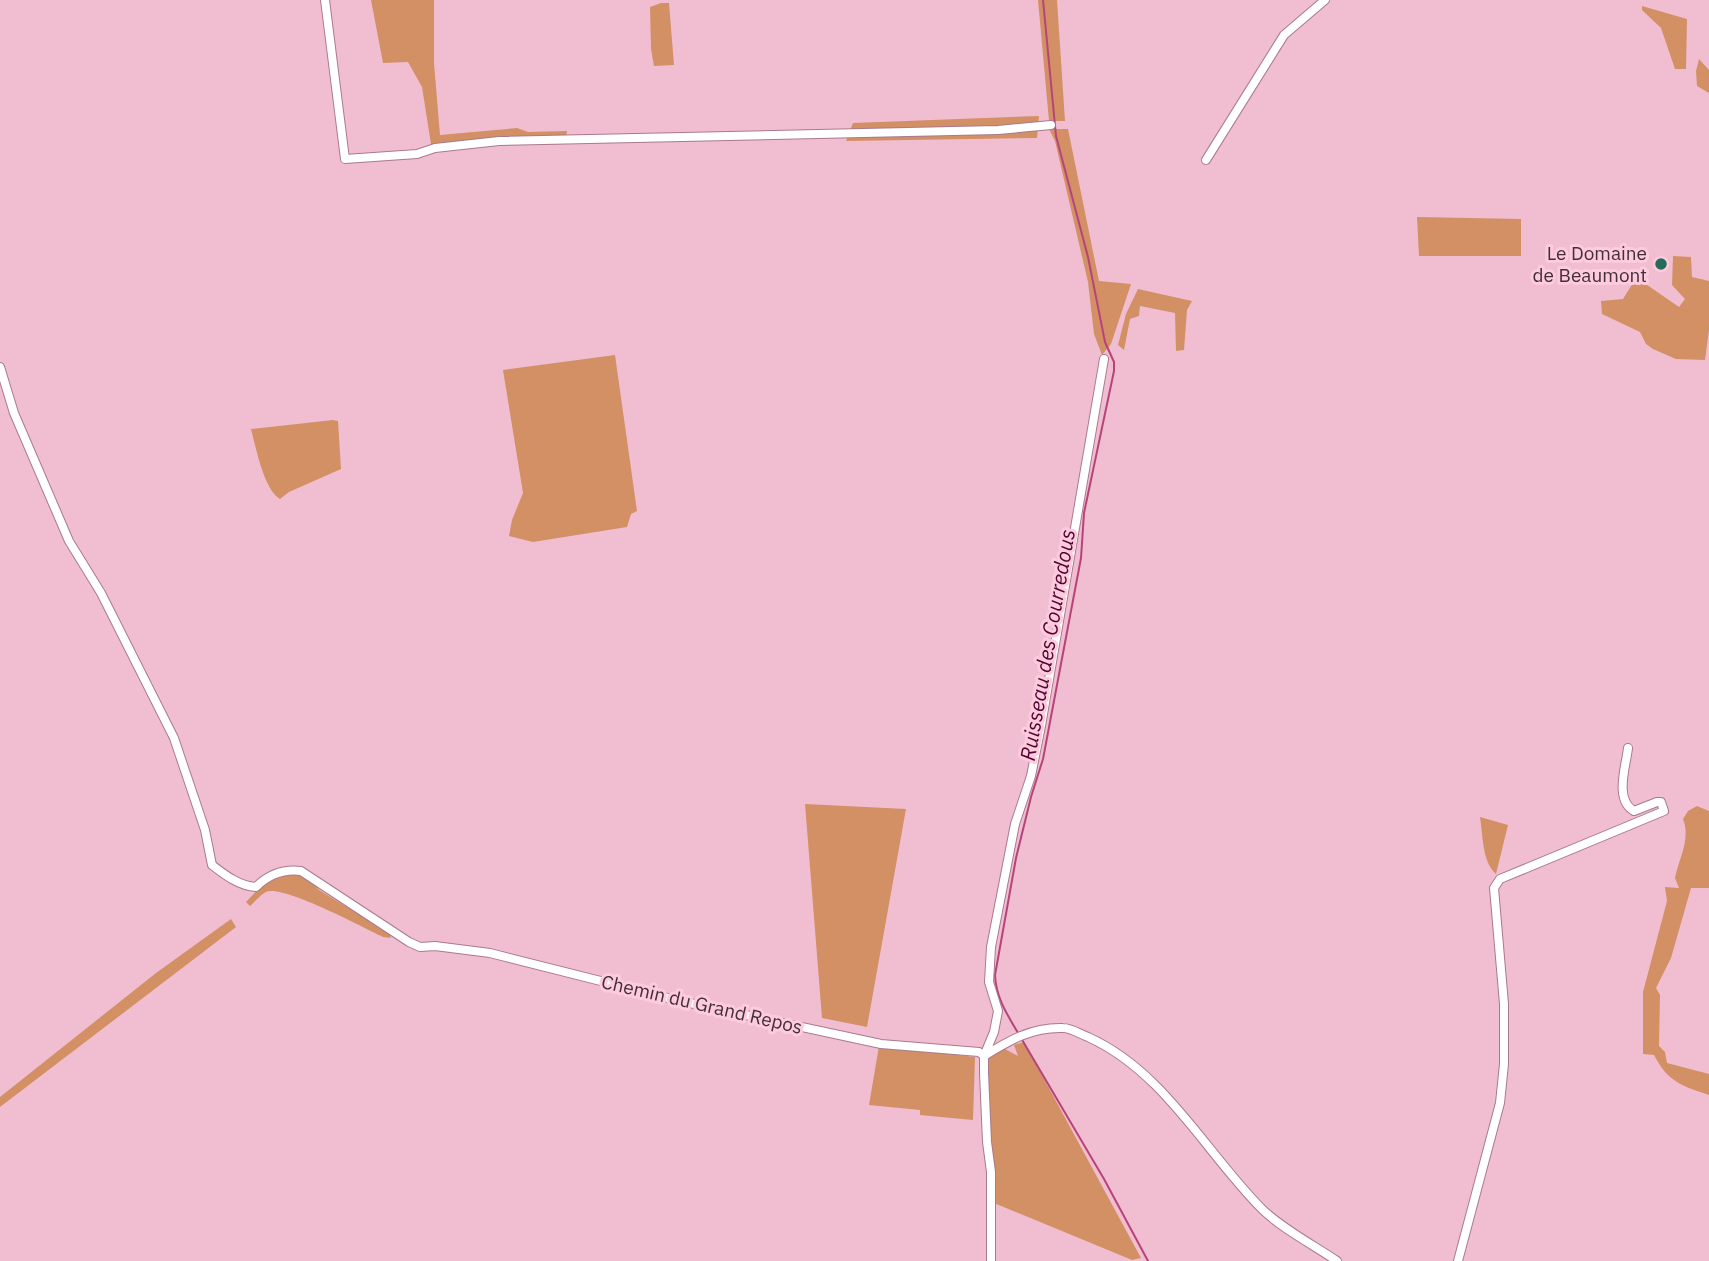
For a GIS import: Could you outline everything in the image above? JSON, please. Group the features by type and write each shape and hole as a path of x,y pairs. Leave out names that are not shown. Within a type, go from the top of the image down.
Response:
{"street":[{"path":"325,0 345,159 417,154 435,148 499,141 998,130 1051,125"},
{"path":"1206,160 1284,35 1325,0"},
{"path":"991,1261 991,1172 987,1142 984,1056 995,1031 998,1011 989,982 991,947 1015,824 1031,776 1046,699 1104,359"},
{"name":"Chemin du Grand Repos","path":"0,367 14,413 53,508 174,738 205,830 212,865 247,887 256,887 264,879 281,872 301,871 420,947 460,948 490,953 676,1000 881,1044 979,1052 984,1056"},
{"path":"1458,1261 1500,1103 1504,1063 1504,1004 1494,888 1500,879 1664,811 1661,802 1634,811 1627,807 1623,800 1628,748"},
{"path":"984,1056 1033,1030 1066,1028 1096,1041 1127,1061 1176,1107 1264,1211 1337,1261"}],"shaded area":[{"path":"371,0 434,0 434,63 440,135 517,128 528,132 567,131 565,144 435,147 431,144 422,87 408,62 383,63"},
{"path":"1038,0 1057,0 1065,121 1049,121"},
{"path":"669,3 674,65 654,66 650,7"},
{"path":"1642,6 1687,19 1686,69 1675,69 1661,28 1642,10"},
{"path":"1699,59 1709,70 1709,93 1697,86 1696,71"},
{"path":"1039,116 1037,138 846,141 853,123"},
{"path":"1049,129 1068,129 1099,281 1131,284 1111,344 1102,355 1094,334 1088,282 1055,141"},
{"path":"1417,217 1521,219 1521,256 1419,256"},
{"path":"1673,256 1691,257 1692,277 1709,281 1709,330 1705,360 1676,359 1653,349 1646,344 1640,332 1602,314 1601,301 1623,299 1633,283 1640,280 1679,307 1685,299 1672,285"},
{"path":"1138,289 1192,301 1187,310 1184,350 1176,351 1175,313 1140,306 1139,316 1130,319 1124,350 1118,345 1126,314"},
{"path":"615,355 637,511 631,514 627,527 533,542 509,536 512,520 523,493 503,370"},
{"path":"338,421 341,469 289,492 280,499 265,478 251,429"},
{"path":"805,804 906,809 867,1027 822,1018"},
{"path":"1697,806 1709,811 1709,888 1691,888 1671,958 1656,988 1660,995 1659,1046 1665,1052 1667,1063 1709,1074 1709,1095 1677,1082 1654,1055 1643,1054 1643,992 1667,901 1665,887 1679,888 1675,878 1686,834 1683,819 1688,811"},
{"path":"1480,817 1508,825 1496,874 1488,863"},
{"path":"301,874 319,890 389,933 391,938 383,937 288,894 266,892 250,906 246,902 269,880"},
{"path":"231,919 236,927 0,1107 0,1097 156,973"},
{"path":"1024,1042 1141,1258 1132,1260 994,1203 988,1121 988,1056 1003,1048 1018,1056 1014,1045"},
{"path":"879,1046 975,1057 973,1120 920,1115 920,1110 869,1105"}],"waterway":[{"name":"Ruisseau des Courredous","path":"1018,1033 1000,998 995,975 1016,858 1043,759 1081,558 1084,513 1114,371 1114,362 1105,342 1088,257 1056,136 1043,0"},
{"name":"Ruisseau des Courredous","path":"1021,1038 1104,1179 1148,1261"}],"place":[{"name":"Le Domaine de Beaumont","path":"1661,264"}]}
